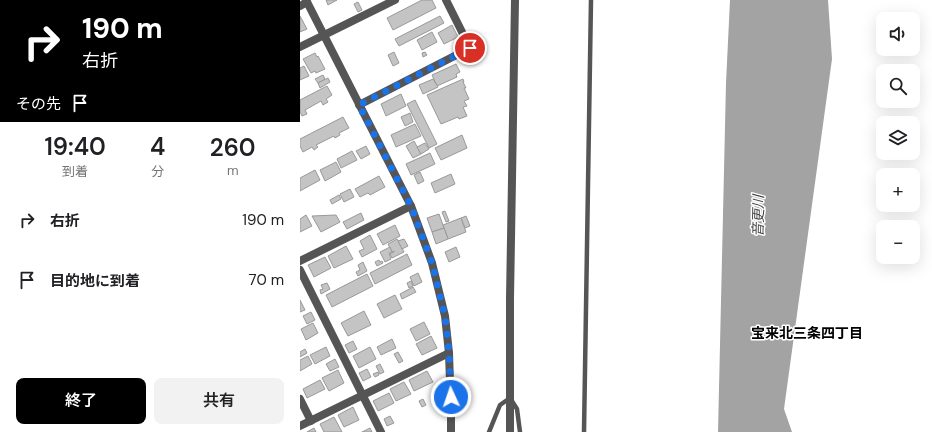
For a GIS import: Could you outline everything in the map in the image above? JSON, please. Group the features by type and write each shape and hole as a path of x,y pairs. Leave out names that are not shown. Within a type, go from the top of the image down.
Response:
{"street":[{"path":"300,47 395,0"},
{"path":"359,105 470,48 446,0"},
{"path":"510,432 510,298 515,0"},
{"path":"305,2 324,35 411,206 432,263 445,316 449,352 451,432"},
{"path":"300,261 411,206"},
{"path":"300,270 381,432"},
{"path":"300,426 449,352"},
{"path":"300,399 311,421"}],"lane":[{"path":"584,432 591,0"},
{"path":"489,432 500,405 510,398 517,409 520,432"}],"water":[{"name":"音更川","path":"730,0 828,0 832,59 784,409 792,432 718,432 726,83"}],"building":[{"path":"326,0 337,0 328,5"},
{"path":"422,0 432,0 436,8 393,30 387,18"},
{"path":"358,2 362,10 358,12 354,4"},
{"path":"300,16 307,29 300,32"},
{"path":"440,16 444,23 399,46 395,39"},
{"path":"452,25 458,37 444,44 438,33"},
{"path":"432,32 437,42 422,50 417,40"},
{"path":"394,52 399,63 393,66 388,55"},
{"path":"425,52 427,55 423,57 422,53"},
{"path":"315,53 325,69 316,73 315,71 311,73 303,59"},
{"path":"456,64 460,72 456,74 457,77 437,86 432,75"},
{"path":"304,66 309,76 300,80 300,68"},
{"path":"323,75 325,79 318,83 315,79"},
{"path":"328,78 330,82 320,88 318,83"},
{"path":"433,79 438,87 423,94 419,85"},
{"path":"463,79 466,88 464,88 469,99 464,101 467,106 463,107 467,116 459,119 458,117 441,124 427,95"},
{"path":"327,86 332,95 326,99 328,102 323,105 321,101 305,110 307,114 302,116 300,112 300,100"},
{"path":"401,94 406,106 386,116 381,104"},
{"path":"415,100 437,144 429,148 407,104"},
{"path":"410,113 413,122 405,126 401,117"},
{"path":"343,117 349,128 339,133 340,135 335,138 334,136 316,145 318,147 314,150 312,147 303,152 300,146 300,139"},
{"path":"415,124 421,136 396,147 391,135"},
{"path":"462,135 467,148 441,160 435,148"},
{"path":"414,141 421,154 413,158 406,146"},
{"path":"425,143 429,149 421,154 417,147"},
{"path":"366,146 370,154 361,159 356,151"},
{"path":"352,151 357,160 341,168 337,159"},
{"path":"430,153 435,164 411,175 406,164"},
{"path":"336,162 341,172 325,181 320,170"},
{"path":"315,170 320,180 300,191 300,178"},
{"path":"420,172 424,181 418,184 414,175"},
{"path":"451,174 455,184 435,193 431,183"},
{"path":"379,176 385,187 370,195 368,193 360,197 355,189"},
{"path":"350,189 354,197 344,202 340,194"},
{"path":"339,195 341,199 332,204 330,200"},
{"path":"445,211 449,221 446,222 442,212"},
{"path":"361,213 364,220 347,229 343,222"},
{"path":"439,214 444,228 432,232 427,218"},
{"path":"306,215 312,226 300,232 300,219"},
{"path":"336,215 340,222 321,232 312,216"},
{"path":"466,216 470,226 465,228 461,218"},
{"path":"461,218 466,232 448,239 443,225"},
{"path":"395,225 400,236 383,245 377,234"},
{"path":"444,228 448,239 436,244 432,232"},
{"path":"370,235 377,249 362,257 359,251 364,249 360,241"},
{"path":"397,239 404,252 392,258 390,254 394,251 392,252 388,244"},
{"path":"404,239 408,246 402,249 398,241"},
{"path":"346,246 353,259 334,268 328,256"},
{"path":"390,247 392,252 389,253 391,259 385,262 380,252"},
{"path":"456,247 460,257 449,262 445,252"},
{"path":"407,254 412,265 375,284 370,273"},
{"path":"325,257 331,268 314,277 308,265"},
{"path":"379,260 383,263 377,266 375,262"},
{"path":"363,262 367,271 358,276 356,272 360,270 358,265"},
{"path":"418,273 422,282 414,286 410,277"},
{"path":"367,274 373,286 332,307 326,295"},
{"path":"411,281 413,286 409,288 407,283"},
{"path":"327,283 330,289 321,294 320,290 323,289 321,285"},
{"path":"413,287 416,292 402,299 400,294"},
{"path":"395,295 402,309 384,318 377,304"},
{"path":"300,300 305,310 300,312"},
{"path":"364,311 371,325 348,336 341,323"},
{"path":"311,312 315,320 307,324 303,316"},
{"path":"424,322 430,334 416,341 410,329"},
{"path":"313,323 318,333 306,340 301,329"},
{"path":"431,336 437,348 422,355 416,344"},
{"path":"392,339 396,348 381,355 377,347"},
{"path":"353,341 357,349 349,353 345,345"},
{"path":"326,347 330,356 315,364 310,355"},
{"path":"370,347 376,359 359,368 353,356"},
{"path":"305,349 307,353 300,357 300,352"},
{"path":"398,352 403,361 399,363 394,354"},
{"path":"308,356 312,364 300,371 300,360"},
{"path":"335,359 339,367 330,371 326,364"},
{"path":"380,364 384,372 380,374 376,366"},
{"path":"367,369 371,377 363,381 359,373"},
{"path":"338,370 344,383 329,391 322,378"},
{"path":"427,371 433,382 414,391 409,380"},
{"path":"378,372 379,375 375,377 373,374"},
{"path":"320,380 325,389 307,398 303,389"},
{"path":"404,382 411,394 396,401 390,389"},
{"path":"389,393 394,403 378,411 373,401"},
{"path":"423,399 426,405 422,407 419,401"},
{"path":"353,407 359,420 344,427 338,415"},
{"path":"390,416 394,423 387,426 384,419"},
{"path":"334,417 342,432 324,432 320,424"},
{"path":"314,428 316,432 307,432"},
{"path":"370,428 372,432 362,432"}],"district":[{"name":"宝来北三条四丁目","path":"807,333"}],"route":[{"path":"451,397 449,352 445,316 432,263 411,206 359,105 470,48"}]}
